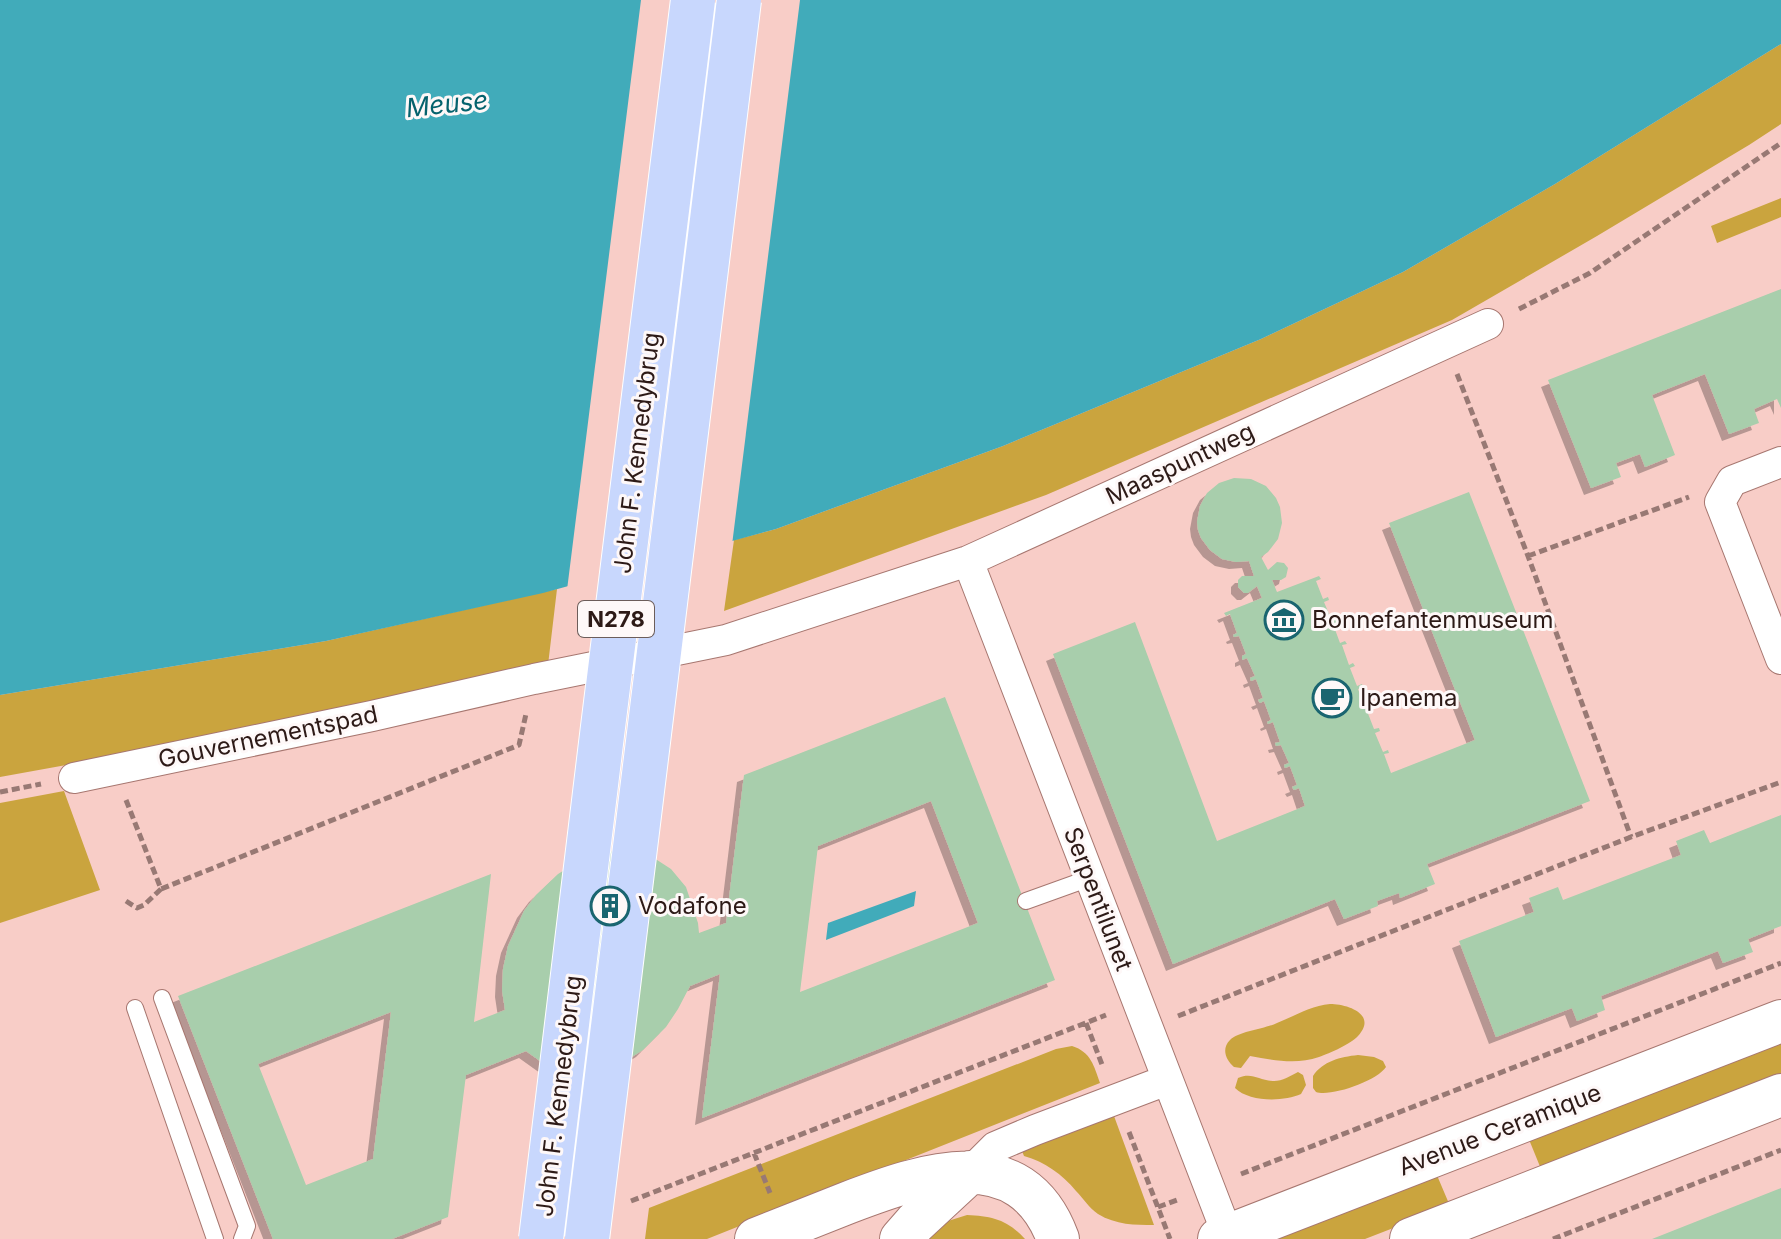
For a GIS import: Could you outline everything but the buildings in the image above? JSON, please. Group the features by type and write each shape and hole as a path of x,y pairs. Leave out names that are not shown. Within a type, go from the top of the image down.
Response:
{"main road":[{"name":"John F. Kennedybrug","path":"541,1239 693,0"},
{"name":"John F. Kennedybrug","path":"587,1239 739,0"}],"street":[{"name":"Maaspuntweg","path":"534,679 726,640 968,561 1488,324"},
{"path":"1781,462 1732,481 1720,502 1781,659"},
{"name":"Serpentilunet","path":"968,561 1167,1080 1195,1192 1224,1238"},
{"name":"Gouvernementspad","path":"74,778 534,679"},
{"name":"Avenue Ceramique","path":"1224,1238 1781,1021"},
{"path":"901,1239 995,1147 1167,1080"},
{"path":"1411,1239 1781,1095"},
{"path":"756,1239 873,1193 935,1176 970,1172 990,1174 1014,1183 1038,1202 1052,1226 1080,1239"}],"lane":[{"path":"1026,901 1090,878"},
{"path":"162,998 247,1226 242,1239"},
{"path":"135,1008 215,1239"}],"path":[{"path":"1488,324 1590,273 1781,143"},
{"path":"1445,343 1528,556 1631,837"},
{"path":"1528,556 1732,481"},
{"path":"126,901 137,908 161,889 519,745 534,679"},
{"path":"0,792 74,778"},
{"path":"1147,1028 1631,837 1781,782"},
{"path":"136,823 161,889"},
{"path":"1170,1239 1158,1207 1781,963"},
{"path":"622,1205 1086,1023"},
{"path":"1553,1239 1781,1150"},
{"path":"754,1153 757,1164"}],"shaded area":[{"path":"1781,44 1781,124 1452,320 1046,495 724,611 734,540 776,529 1003,446 1261,339 1403,272 1555,184"},
{"path":"1781,198 1781,217 1717,243 1711,226"},
{"path":"557,589 548,665 232,735 0,777 0,695 326,641"},
{"path":"64,791 100,890 0,923 0,803"},
{"path":"1330,1004 1352,1008 1364,1022 1358,1036 1340,1048 1302,1061 1250,1056 1241,1068 1234,1067 1227,1058 1226,1047 1234,1037"},
{"path":"1781,1038 1781,1077 1541,1169 1528,1137"},
{"path":"1072,1046 1088,1056 1100,1083 707,1239 645,1239 649,1208 1056,1049"},
{"path":"1358,1055 1374,1057 1383,1061 1386,1067 1373,1078 1353,1087 1316,1092 1313,1076 1322,1067 1338,1059"},
{"path":"1298,1072 1303,1075 1306,1085 1301,1094 1294,1097 1257,1098 1235,1088 1238,1078 1243,1076 1275,1081"},
{"path":"1114,1116 1154,1225 1105,1218 1092,1209 1059,1174 1024,1156 1022,1151"},
{"path":"1436,1173 1450,1206 1365,1239 1268,1239"},
{"path":"967,1215 999,1220 1025,1239 926,1239 948,1221"}],"water":[{"name":"Meuse","path":"0,0 1781,0 1781,44 1555,184 1403,272 1261,339 1003,446 776,529 543,593 326,641 0,695"},
{"path":"916,891 914,906 826,940 828,923"}],"pier":[{"path":"641,0 800,0 732,545 567,590"}],"place":[{"name":"Bonnefantenmuseum","path":"1284,620"},
{"name":"Ipanema","path":"1332,698"},
{"name":"Vodafone","path":"610,906"}]}
